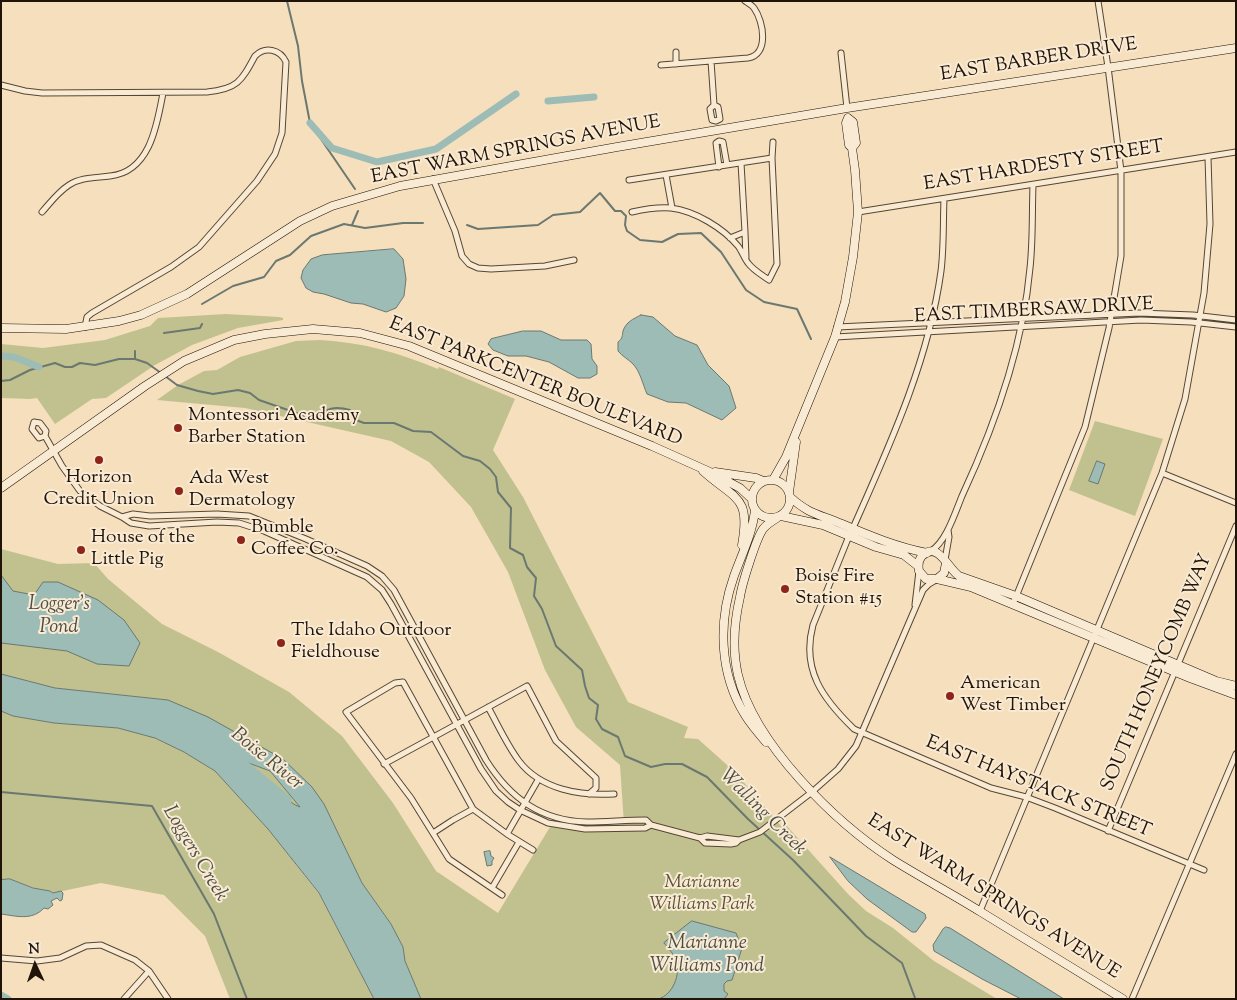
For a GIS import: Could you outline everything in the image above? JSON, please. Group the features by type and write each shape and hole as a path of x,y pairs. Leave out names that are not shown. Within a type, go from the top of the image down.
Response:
{"street":[{"path":"662,65 748,58 759,53 762,45 760,18 753,6 745,1"},
{"path":"1013,604 1085,427 1112,314 1121,256 1121,171 1098,1"},
{"name":"EAST BARBER DRIVE","path":"847,108 1236,48"},
{"path":"1,85 25,92 42,93 207,92 232,87 244,77 259,53 266,50 276,51 284,58 286,66 284,126 280,144 257,180 199,247 171,267 92,313 87,317 85,327"},
{"path":"676,52 676,64"},
{"path":"772,480 784,463 838,327 845,302 853,256 858,212 852,148 856,143 853,122 848,118 841,53"},
{"path":"711,61 714,105 718,107 720,119 716,121 717,130 719,140 723,142 727,165"},
{"path":"42,212 58,193 70,184 94,177 122,174 130,170 139,161 153,138 163,93"},
{"name":"EAST WARM SPRINGS AVENUE","path":"1,328 66,329 119,321 141,315 170,303 206,282 300,221 332,206 389,189 433,179 847,108"},
{"path":"719,140 716,143 719,167"},
{"path":"632,212 654,208 672,208 688,212 706,221 730,238 750,265 769,280 777,264 772,158 773,142"},
{"name":"EAST HARDESTY STREET","path":"858,212 1236,152"},
{"path":"980,911 1162,474 1185,399 1199,323 1206,271 1210,224 1208,157"},
{"path":"630,180 772,158"},
{"path":"741,163 746,260"},
{"path":"666,175 672,208"},
{"path":"433,179 455,231 462,256 469,264 478,268 492,269 545,266 574,260"},
{"path":"915,609 920,558 938,547 948,530 986,442 1009,371 1022,318 1030,269 1033,184"},
{"name":"EAST HAYSTACK STREET","path":"944,198 941,268 928,332 900,417 813,625 809,654 814,676 824,694 854,729 991,788 1026,797 1204,870"},
{"path":"730,238 745,232"},
{"name":"EAST TIMBERSAW DRIVE","path":"838,327 1139,313 1236,320"},
{"name":"EAST TIMBERSAW DRIVE","path":"834,338 1110,321 1150,320 1236,327"},
{"name":"EAST PARKCENTER BOULEVARD","path":"1,488 145,386 182,363 234,340 265,334 313,329 360,333 409,346 698,466 740,488 752,499"},
{"path":"779,517 788,508 796,432"},
{"path":"45,436 80,491 100,506 131,523 149,526 217,522 239,523 264,531 368,577 382,590 391,604 481,769 496,791 520,810 548,823 572,828 645,828 651,824"},
{"path":"698,466 715,482 734,494 743,509 745,526 739,563"},
{"name":"EAST PARKCENTER BOULEVARD","path":"710,472 756,478 764,482"},
{"path":"1162,474 1236,503"},
{"path":"1095,634 1016,596 959,576 952,572 938,553 894,545 851,532 823,525 779,517 765,518 755,510 752,499 755,488 764,482 772,480 782,484 803,509 851,532 904,555 918,568 926,579 937,579 965,585 1095,634 1236,695"},
{"name":"EAST WARM SPRINGS AVENUE","path":"755,510 752,531 730,590 724,616 723,642 732,690 745,716 770,747 784,760"},
{"path":"122,517 133,514 150,516 217,514 249,516 374,570 394,590 497,777 525,803 538,811 569,820 585,822 646,820 651,824 700,838 707,836 739,840 760,832 778,820 838,769 850,756 924,590 944,573 950,537 948,530"},
{"name":"EAST WARM SPRINGS AVENUE","path":"779,517 764,527 758,538 741,591 733,639 738,678 747,702 771,744 812,792 849,828 892,859 1123,999"},
{"name":"SOUTH HONEYCOMB WAY","path":"1108,831 1236,526"},
{"path":"1176,668 1236,686"},
{"path":"502,895 449,859 411,798 346,712 395,683 403,682 473,809 507,834 534,850"},
{"path":"384,764 527,686 556,741 596,778 596,788 589,794"},
{"path":"488,707 519,762 538,780 565,790 589,794 614,794"},
{"path":"1132,999 1236,754"},
{"path":"507,834 538,780"},
{"path":"433,833 473,809"},
{"path":"492,888 519,842"},
{"path":"1,958 37,961 60,958 86,946 101,945 135,960 149,971 168,999"},
{"path":"124,999 149,971"}],"green space":[{"path":"226,314 279,317 283,318 283,320 238,328 192,345 155,365 106,398 92,399 55,424 37,398 1,398 1,344 43,348 105,340 150,326 158,318"},
{"name":"Marianne Williams Park","path":"320,340 351,343 395,353 438,369 439,367 515,399 493,450 523,497 628,702 688,727 684,738 698,739 735,772 782,827 786,825 848,894 866,911 893,928 934,961 997,999 421,999 405,961 403,947 391,924 362,883 324,804 168,700 55,688 1,674 1,549 58,564 94,563 108,579 162,624 218,652 289,692 342,736 393,803 436,871 498,913 553,822 583,827 624,824 620,765 576,727 545,670 508,572 471,507 429,462 391,441 245,408 157,400 178,385 204,371 217,370 240,357 296,341"},
{"path":"1095,421 1163,439 1135,516 1069,490"},
{"path":"1,711 13,716 54,723 118,728 155,738 184,752 215,771 268,829 319,894 374,999 230,999 205,936 164,895 101,883 53,893 10,879 1,880"},
{"path":"238,759 270,771 300,807 246,772 235,761"}],"water":[{"path":"394,249 403,259 406,279 404,296 396,308 386,312 363,304 351,303 313,292 306,288 301,278 303,270 311,259 322,255"},
{"path":"641,315 653,317 675,336 697,345 708,365 729,386 736,408 722,420 686,403 668,402 647,394 635,367 618,351 618,342 622,338 626,325"},
{"path":"523,331 541,331 561,340 587,340 591,344 592,359 597,366 597,374 590,378 578,378 549,362 526,356 508,356 493,350 488,344 491,339"},
{"path":"1097,461 1105,464 1098,484 1089,481"},
{"name":"Logger's Pond","path":"1,575 13,591 34,595 43,582 58,582 98,600 124,620 140,643 129,666 97,664 67,651 1,643"},
{"path":"1,674 55,688 168,700 208,717 283,759 312,787 324,804 362,883 391,924 403,947 405,961 421,999 374,999 319,893 268,829 215,771 184,752 155,738 118,728 54,723 13,716 1,711","holes":["238,759 270,771 300,807 253,776 236,761"]},
{"path":"490,851 491,856 494,858 492,865 487,866 484,852"},
{"path":"830,857 925,914 926,918 916,932 912,932 867,899 848,881"},
{"path":"10,879 53,893 61,891 63,893 62,900 60,901 57,898 51,901 53,905 48,909 44,908 34,915 1,914 1,880"},
{"name":"Marianne Williams Pond","path":"692,921 736,933 742,948 732,980 724,984 724,991 728,994 724,999 658,999 672,989 677,971 675,958 664,943"},
{"path":"946,927 1064,999 1021,999 934,951 933,945"}],"waterway":[{"path":"287,1 298,46 310,123 355,189"},
{"path":"310,123 332,148 377,162 436,149 516,94"},
{"path":"548,101 594,97"},
{"path":"467,225 478,229 538,225 553,215 580,212 600,193 615,211 621,211 626,216 625,225 627,231 640,240 662,242 678,234 701,233 721,252 746,290 764,302 797,309 811,339"},
{"path":"352,225 358,211"},
{"path":"202,304 233,286 264,277 276,261 290,255 311,236 344,224 365,228 403,223 423,223"},
{"path":"164,333 200,328 202,324"},
{"path":"135,351 135,359"},
{"path":"1,356 14,357 39,367"},
{"name":"Walling Creek","path":"1,381 10,380 30,370 55,363 65,367 72,367 80,363 95,365 119,359 135,359 147,363 161,373"},
{"name":"Walling Creek","path":"165,376 177,385 198,391 213,394 238,390 250,393 259,400 311,418 329,409 338,408 350,410 356,420 364,423 394,423 413,431 431,432 463,456 480,461 490,469 496,477 498,492 511,508 510,548 523,555 527,567 536,578 534,596 542,609 556,646 582,670 589,698 598,705 596,719 602,729 618,737 625,756 651,767 665,764 682,764 707,777 748,819 793,860 866,936 902,963 915,998"},
{"name":"Boise River","path":"225,750 286,800"},
{"name":"Loggers Creek","path":"1,792 152,806 214,914 247,999"},
{"path":"1,995 8,999"}],"place":[{"name":"Montessori Academy Barber Station","path":"178,428"},
{"name":"Horizon Credit Union","path":"99,460"},
{"name":"Ada West Dermatology","path":"179,491"},
{"name":"Bumble Coffee Co.","path":"241,540"},
{"name":"House of the Little Pig","path":"81,550"},
{"name":"Boise Fire Station #15","path":"785,589"},
{"name":"The Idaho Outdoor Fieldhouse","path":"281,643"},
{"name":"American West Timber","path":"950,696"}]}
